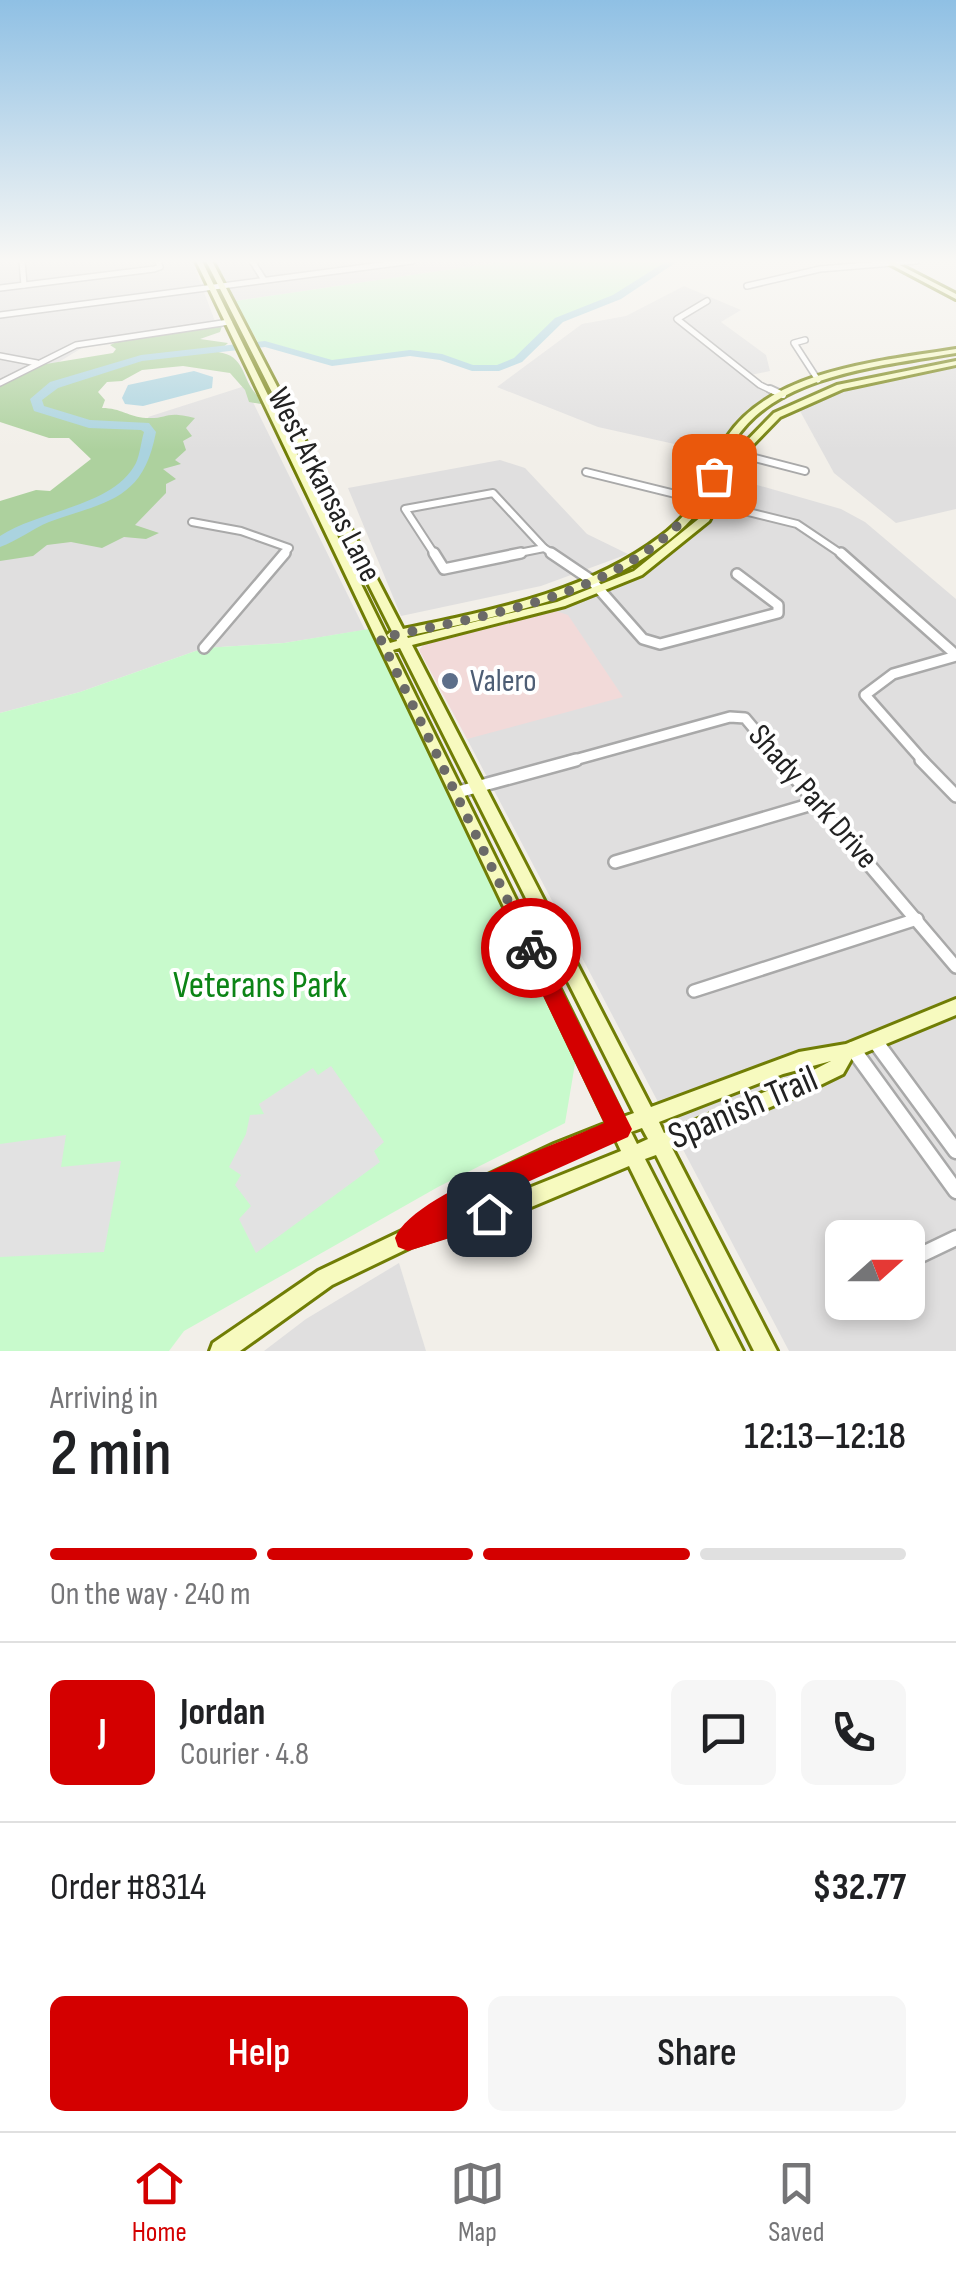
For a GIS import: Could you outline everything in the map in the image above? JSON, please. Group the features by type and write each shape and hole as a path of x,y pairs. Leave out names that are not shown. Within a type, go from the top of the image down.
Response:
{"main road":[{"name":"West Arkansas Lane","path":"230,324 255,362 402,638 620,1129 732,1351"},
{"name":"West Arkansas Lane","path":"241,324 383,643 647,1118 766,1351"},
{"path":"596,585 663,540 701,499 732,436 760,408 818,380 956,352"},
{"path":"942,354 956,362"},
{"path":"383,643 596,585 653,564 705,519 739,454 765,424 804,400 858,382 956,362"},
{"path":"800,386 798,396 804,400"},
{"name":"Spanish Trail","path":"408,1238 449,1204 620,1129 828,1052 850,1050 956,1007"},
{"name":"Spanish Trail","path":"222,1351 325,1278 408,1238 454,1226 812,1080 837,1068 850,1050"}],"street":[{"path":"0,383 89,341 214,324"},
{"path":"682,324 760,385 783,395"},
{"path":"804,340 794,342 818,380"},
{"path":"0,356 36,363"},
{"path":"739,454 805,471"},
{"path":"586,472 783,519 816,534 956,655"},
{"path":"544,548 444,569 405,509 494,493 544,548 596,585 644,639 666,644 778,613 778,605 752,580 737,574"},
{"path":"192,522 241,531 289,548 204,648"},
{"path":"956,655 884,678 872,684 865,695 956,796"},
{"name":"Shady Park Drive","path":"467,790 738,716 752,722 956,967"},
{"path":"615,862 820,802"},
{"path":"694,991 917,920"},
{"path":"874,1040 956,1151"},
{"path":"850,1050 956,1191"},
{"path":"925,1253 956,1238"}],"shaded area":[{"path":"0,324 216,324 218,329 85,346 49,368 0,386"},
{"path":"582,324 724,324 766,355 770,371 746,376 772,394 748,409 715,453 598,427 497,387"},
{"path":"956,367 956,509 896,523 834,473 800,411 832,393 862,384"},
{"path":"245,386 365,630 284,643 204,648 80,692 0,713 0,551 164,442 148,417"},
{"path":"500,460 525,468 587,534 628,554 541,586 401,616 348,488"},
{"path":"733,478 841,509 865,522 956,599 956,1351 789,1351 467,739 475,736 561,614 556,611 652,568 713,516"},
{"path":"556,611 568,615 623,697 467,739 419,650 425,643"},
{"path":"331,1066 384,1142 374,1151 380,1162 256,1253 239,1219 251,1206 235,1185 241,1175 229,1167 246,1134 250,1115 264,1114 259,1104 313,1068 318,1075"},
{"path":"66,1135 61,1167 121,1161 104,1252 0,1257 0,1144"},
{"path":"399,1263 426,1351 264,1351 306,1319"}],"green space":[{"path":"248,324 555,324 518,360 499,368 472,368 442,357 410,353 332,363 275,344 259,344"},
{"path":"222,326 220,332 200,339 228,343 218,352 240,365 263,400 261,404 249,402 245,390 230,373 183,366 142,370 122,381 107,382 98,392 105,400 102,408 146,418 195,418 186,428 192,436 183,441 186,450 175,460 181,464 163,469 176,479 166,484 166,493 135,525 159,533 146,539 124,537 102,548 71,542 47,545 33,556 0,561 0,501 36,490 50,491 91,459 69,438 49,438 0,422 0,385 46,364 113,353 116,349 110,345 119,341"},
{"name":"Veterans Park","path":"375,628 578,1046 565,1123 438,1187 184,1331 169,1351 0,1351 0,713 80,692 204,648 284,643"}],"water":[{"path":"194,371 213,377 212,388 143,406 125,404 122,398 128,385"}],"waterway":[{"path":"0,543 20,529 113,494 132,480 144,460 150,432 145,426 89,424 38,408 36,399 54,385 141,358 265,344 332,363 410,353 442,357 472,368 499,368 518,360 555,324"}],"way so far":[{"path":"531,948 380,638 547,596 634,560 683,523 714,476"}],"place":[{"name":"Valero","path":"450,681"}],"route":[{"path":"489,1214 408,1238 449,1204 620,1129 531,948"}]}
